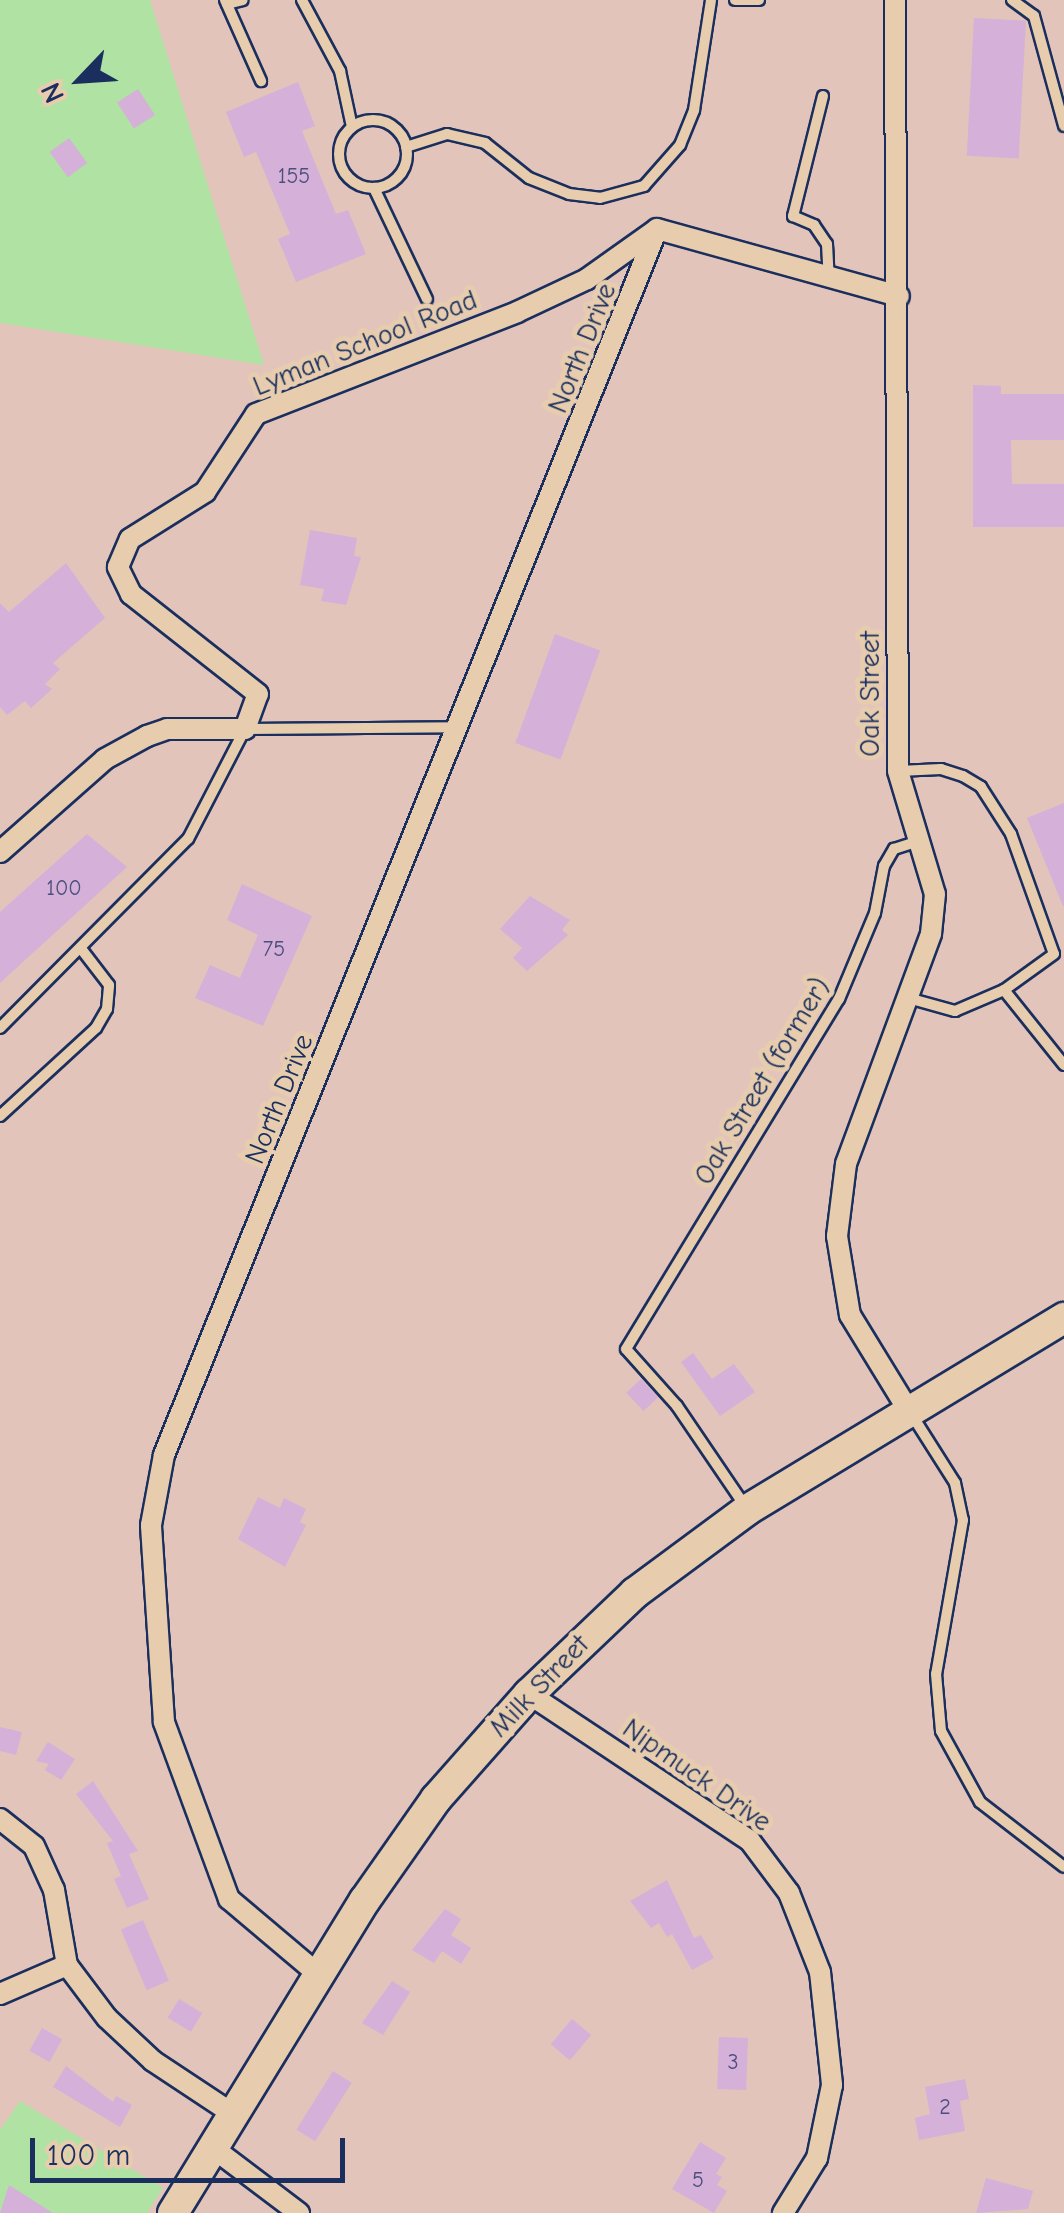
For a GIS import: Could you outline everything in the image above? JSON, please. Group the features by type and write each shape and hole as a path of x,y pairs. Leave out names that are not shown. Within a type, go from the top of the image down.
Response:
{"main road":[{"name":"Milk Street","path":"173,2213 319,1975 436,1799 528,1694 635,1594 747,1510 908,1408 1064,1318"}],"street":[{"name":"Oak Street","path":"895,0 900,296 898,771 922,840 934,908 908,998 846,1164 836,1236 850,1315 908,1408"},
{"path":"657,229 900,296"},
{"name":"North Drive","path":"319,1975 228,1899 200,1834 164,1722 151,1524 164,1455 657,229"},
{"name":"Lyman School Road","path":"244,729 258,694 131,594 118,567 130,539 205,492 256,414 517,312 587,279 657,229"},
{"path":"1,849 105,759 147,736 167,728 244,729"},
{"name":"Nipmuck Drive","path":"528,1694 750,1841 789,1893 820,1972 832,2085 817,2158 783,2213"},
{"path":"0,1819 34,1846 54,1890 67,1964 107,2018 153,2061 233,2114"},
{"path":"0,1994 67,1964"},
{"path":"213,2148 299,2213"}],"lane":[{"path":"244,0 226,2 260,80"},
{"path":"302,0 340,71 352,127"},
{"path":"406,146 448,134 486,143 529,178 569,194 600,198 644,186 680,145 694,110 711,0"},
{"path":"736,0 759,0"},
{"path":"1012,0 1034,16 1064,126"},
{"path":"823,96 793,216 814,225 827,244 830,278"},
{"path":"384,122 406,146 400,175 374,188 354,182 340,165 340,144 352,127 384,122"},
{"path":"374,188 428,299"},
{"path":"0,1028 82,950 188,839 244,729 459,727"},
{"path":"898,771 941,769 980,787 1011,834 1059,954 1004,990 955,1011 908,998"},
{"name":"Oak Street (former)","path":"747,1510 678,1406 626,1349 839,1000 875,912 884,866 894,850 922,840"},
{"path":"0,1116 96,1028 107,1008 109,986 82,950"},
{"path":"1004,990 1064,1066"},
{"path":"908,1408 955,1483 963,1520 936,1674 941,1731 980,1802 1064,1867"}],"green space":[{"path":"0,0 150,0 264,365 0,323"},
{"path":"20,2101 163,2188 147,2213 0,2213 0,2130"}],"building":[{"path":"974,18 1026,21 1019,159 967,156"},
{"path":"298,82 315,126 302,131 336,214 348,210 366,254 296,282 278,239 290,234 256,152 244,157 226,112"},
{"path":"138,89 155,115 134,129 117,103"},
{"path":"69,138 87,163 68,177 50,152"},
{"path":"973,385 1001,386 1001,394 1064,394 1064,440 1011,440 1012,484 1064,484 1064,527 973,527"},
{"path":"310,530 357,538 354,556 361,557 346,605 321,601 324,589 300,585"},
{"path":"66,563 105,618 53,663 60,669 45,684 52,689 31,708 25,701 7,715 0,707 0,603 9,612"},
{"path":"555,634 600,650 560,759 515,743"},
{"path":"1064,803 1064,906 1063,906 1027,818"},
{"path":"87,834 127,867 0,983 0,912"},
{"path":"242,884 312,916 263,1026 195,998 210,965 240,978 258,935 227,920"},
{"path":"530,896 570,920 562,930 568,935 527,971 513,958 522,948 500,929"},
{"path":"693,1353 712,1379 734,1364 755,1392 720,1416 681,1362"},
{"path":"641,1379 658,1397 643,1411 626,1393"},
{"path":"258,1497 280,1508 284,1498 306,1509 300,1522 306,1525 285,1567 238,1539"},
{"path":"0,1727 22,1732 16,1755 0,1751"},
{"path":"48,1742 75,1759 61,1780 45,1770 49,1764 36,1761"},
{"path":"93,1781 138,1851 129,1854 149,1899 127,1908 114,1879 121,1876 107,1843 113,1841 76,1794"},
{"path":"667,1880 694,1938 701,1935 714,1958 692,1970 672,1934 667,1937 659,1923 651,1928 630,1901"},
{"path":"445,1909 461,1919 451,1935 471,1948 461,1964 442,1951 434,1963 412,1950"},
{"path":"143,1920 169,1981 147,1990 121,1929"},
{"path":"392,1981 410,1992 383,2035 362,2023"},
{"path":"179,1999 202,2013 191,2032 168,2018"},
{"path":"572,2019 591,2035 570,2060 551,2044"},
{"path":"42,2028 62,2039 50,2062 29,2051"},
{"path":"719,2037 748,2038 746,2090 717,2089"},
{"path":"66,2066 113,2102 116,2096 132,2105 120,2127 53,2087"},
{"path":"333,2071 352,2083 315,2141 296,2130"},
{"path":"965,2079 969,2099 960,2101 965,2131 919,2140 915,2118 930,2114 925,2087"},
{"path":"700,2142 726,2158 716,2174 722,2177 717,2185 727,2191 714,2213 672,2189"},
{"path":"986,2178 1033,2191 1028,2209 976,2213"},
{"path":"9,2185 53,2213 0,2213"}]}
